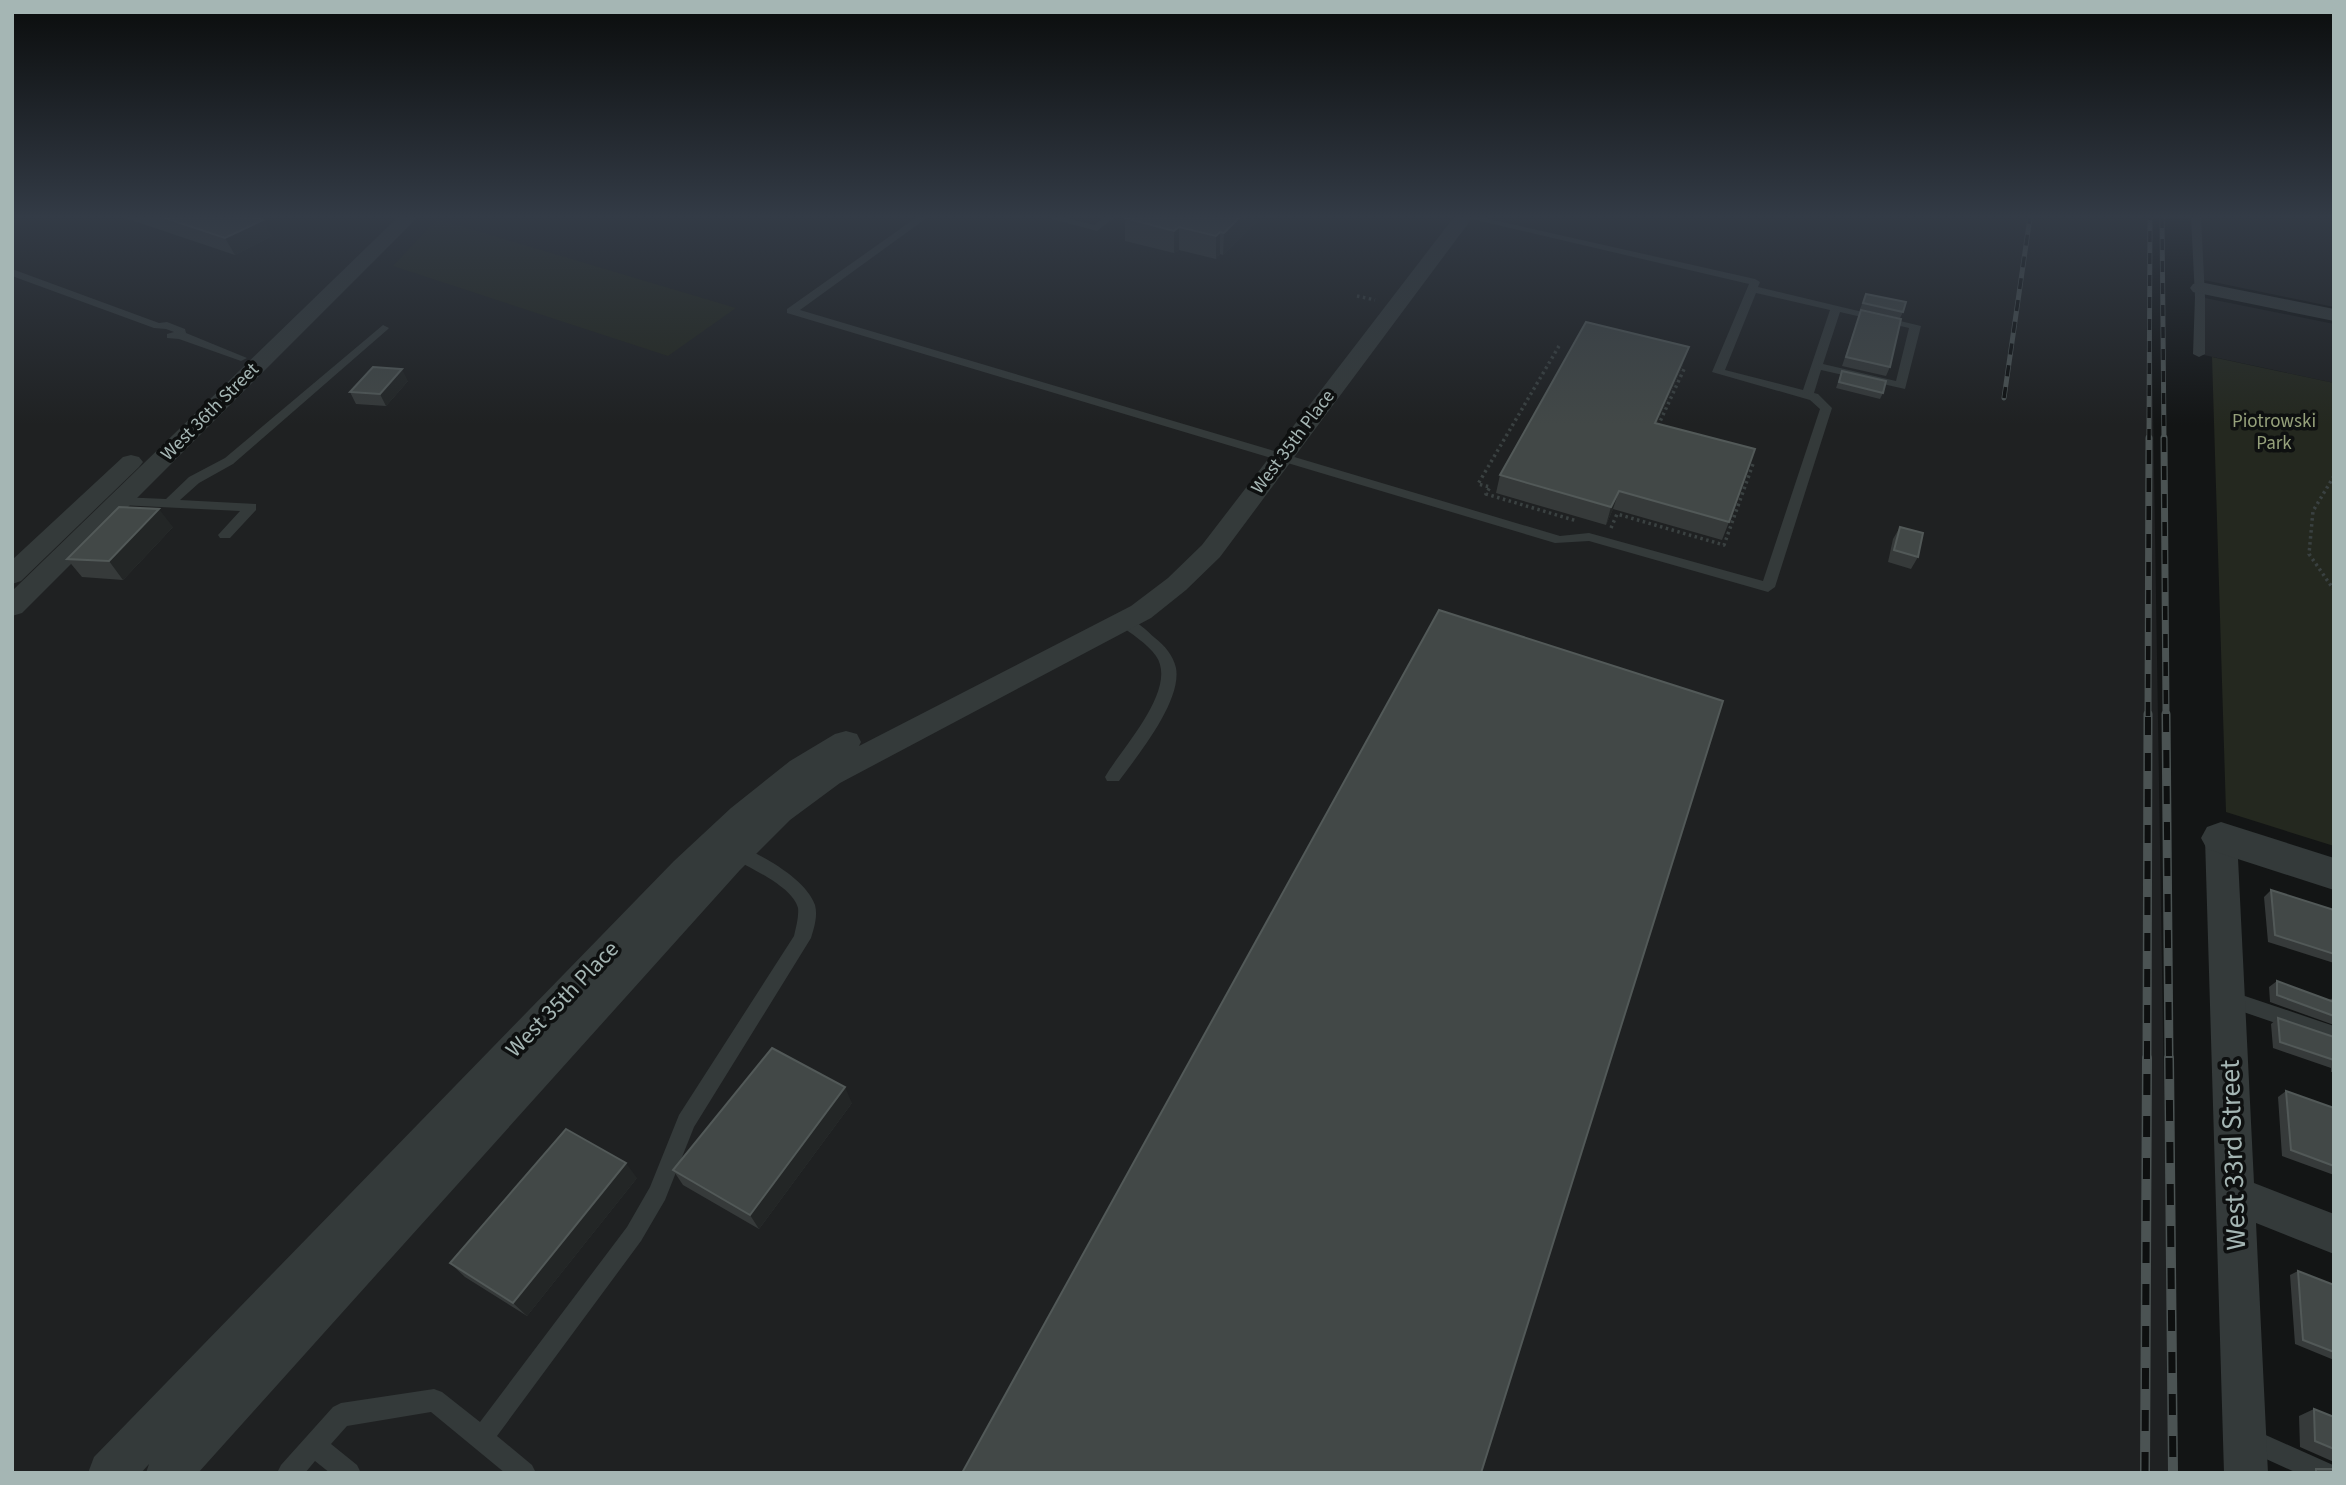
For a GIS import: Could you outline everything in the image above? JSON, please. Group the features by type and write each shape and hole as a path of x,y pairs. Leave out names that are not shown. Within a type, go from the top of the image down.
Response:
{"street":[{"name":"West 36th Street","path":"12,575 316,286"},
{"name":"West 36th Street","path":"12,607 338,286"},
{"name":"West 35th Place","path":"167,1473 779,811 829,775 1109,630 1177,584 1211,551 1413,286"},
{"path":"2200,288 2334,315"},
{"name":"West 35th Place","path":"110,1473 675,880 744,812 791,774 844,743 910,712 1109,630"},
{"path":"2221,838 2334,874"},
{"name":"West 33rd Street","path":"2221,838 2245,1455"},
{"path":"2235,1195 2334,1234"}],"lane":[{"path":"51,286 158,326 156,331 172,337 180,335 241,358"},
{"path":"827,286 791,312 1560,540 1589,537 1768,587 1826,408 1814,397 1718,372 1752,289 1915,326 1900,386 1817,366"},
{"path":"2199,354 2200,288"},
{"path":"1807,395 1836,308"},
{"path":"169,503 194,480 229,461 383,328"},
{"path":"120,501 251,508 225,535"},
{"path":"1109,630 1165,658 1170,674 1154,717 1113,777"},
{"path":"482,1438 634,1234 657,1194 686,1122 802,938 807,918 806,902 795,888 738,853"},
{"path":"2227,998 2334,1035"},
{"path":"289,1473 341,1415 434,1400 524,1473"},
{"path":"314,1445 349,1473"},
{"path":"2245,1455 2325,1473"}],"path":[{"path":"1357,296 1376,301"},
{"path":"1559,346 1478,484 1490,487 1486,495 1585,523"},
{"path":"1653,438 1685,367"},
{"path":"1610,530 1617,514 1724,545 1753,464 1741,461"},
{"path":"2334,476 2313,512 2309,554 2334,590"}],"shaded area":[{"path":"12,286 2151,286 2170,1473 12,1473"},
{"path":"2234,286 2334,286 2334,307"},
{"path":"2200,297 2334,324 2334,383 2199,354"}],"green space":[{"path":"455,286 663,286 736,308 668,356"},
{"name":"Piotrowski Park","path":"2212,357 2334,383 2334,846 2226,812"}],"building":[{"path":"1866,294 1906,302 1903,312 1863,303"},
{"path":"1861,310 1901,319 1890,367 1846,357"},
{"path":"1586,322 1689,347 1655,423 1755,449 1729,522 1619,491 1611,507 1500,475"},
{"path":"373,367 402,369 380,394 350,392"},
{"path":"1842,371 1886,381 1883,393 1839,382"},
{"path":"119,507 159,509 109,561 67,559"},
{"path":"1900,527 1923,533 1918,557 1894,550"},
{"path":"1439,610 1723,701 1481,1473 962,1473"},
{"path":"2271,890 2334,910 2334,954 2275,935"},
{"path":"2277,981 2334,1002 2334,1016 2277,995"},
{"path":"2278,1018 2334,1037 2334,1060 2280,1042"},
{"path":"772,1048 845,1087 750,1215 673,1170"},
{"path":"2286,1091 2334,1108 2334,1166 2291,1150"},
{"path":"566,1129 626,1163 513,1303 450,1263"},
{"path":"2298,1271 2334,1285 2334,1352 2303,1340"},
{"path":"2314,1409 2334,1417 2334,1449 2315,1441"},
{"path":"2316,1469 2334,1469 2334,1473 2316,1473"}],"railway":[{"path":"2004,398 2020,286"},
{"path":"2149,440 2150,286"},
{"path":"2163,286 2164,440"},
{"path":"2148,716 2149,438"},
{"path":"2164,438 2166,716"},
{"path":"2147,1059 2148,714"},
{"path":"2166,714 2169,1059"},
{"path":"2145,1473 2147,1058"},
{"path":"2169,1058 2173,1473"}]}
